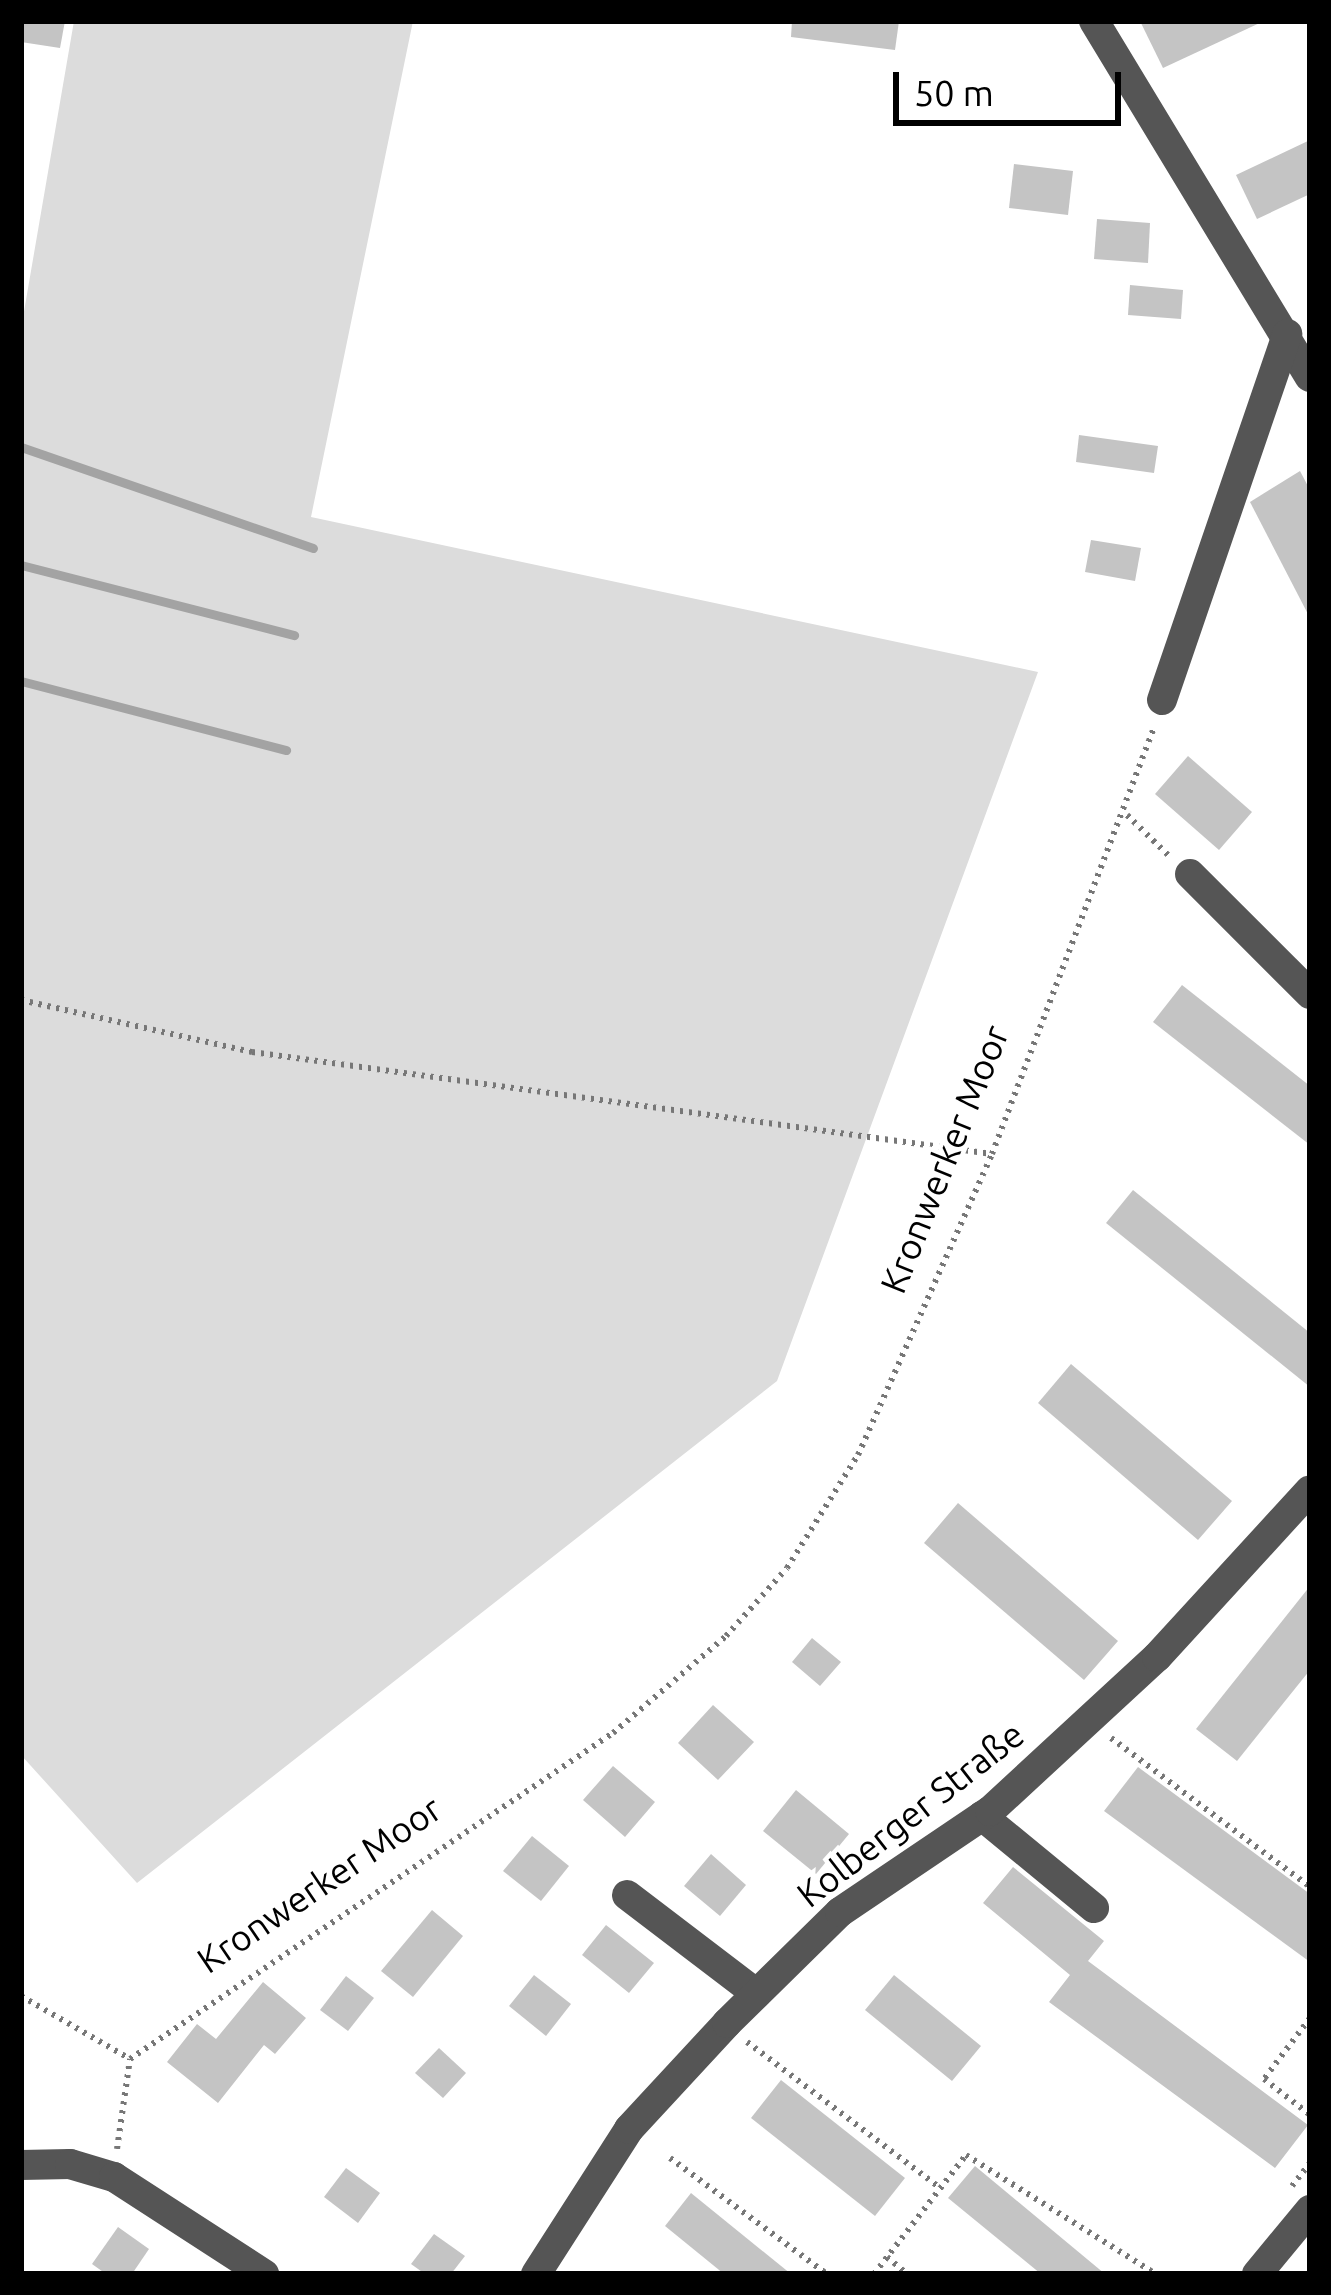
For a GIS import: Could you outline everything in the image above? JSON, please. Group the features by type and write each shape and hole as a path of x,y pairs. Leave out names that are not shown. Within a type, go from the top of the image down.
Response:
{"street":[{"path":"1094,21 1310,376"},
{"path":"1162,700 1287,334"},
{"path":"1190,874 1310,994"},
{"name":"Kolberger Straße","path":"536,2274 629,2129 727,2023 840,1912 982,1816 1088,1720 1310,1490"},
{"path":"982,1816 1094,1908"},
{"path":"627,1895 757,1994"},
{"path":"21,2165 70,2164 114,2177 264,2274"},
{"path":"1258,2274 1310,2210"}],"path":[{"name":"Kronwerker Moor","path":"130,2059 613,1733 727,1636 787,1568 858,1455 992,1154 1126,813 1162,700"},
{"path":"1126,813 1190,874"},
{"path":"21,1000 252,1052 992,1154"},
{"path":"1088,1720 1310,1887"},
{"path":"21,1996 130,2059 114,2177"},
{"path":"1310,2018 1264,2079 1310,2115"},
{"path":"727,2023 940,2188"},
{"path":"874,2274 966,2155 1156,2274"},
{"path":"670,2158 826,2274"},
{"path":"887,2258 908,2274"}],"shaded area":[{"path":"74,21 413,21 311,517 1038,672 777,1381 137,1883 21,1755 21,329"}],"building":[{"path":"21,21 65,21 60,48 21,42"},
{"path":"792,21 899,21 895,50 791,37"},
{"path":"1140,21 1264,21 1163,68"},
{"path":"1310,140 1310,194 1257,219 1236,175"},
{"path":"1014,164 1073,171 1068,215 1009,208"},
{"path":"1097,219 1150,223 1148,263 1094,259"},
{"path":"1130,285 1183,290 1181,319 1128,315"},
{"path":"1079,435 1158,446 1154,473 1076,462"},
{"path":"1300,471 1310,490 1310,618 1250,502"},
{"path":"1091,540 1141,548 1135,581 1085,572"},
{"path":"1188,756 1252,812 1219,850 1155,794"},
{"path":"1182,985 1310,1086 1310,1145 1153,1022"},
{"path":"1133,1190 1310,1333 1310,1387 1106,1223"},
{"path":"1071,1364 1232,1501 1198,1540 1038,1403"},
{"path":"958,1503 1118,1641 1084,1680 924,1543"},
{"path":"1310,1586 1310,1670 1237,1761 1196,1729"},
{"path":"812,1638 841,1662 820,1686 792,1662"},
{"path":"713,1705 754,1742 718,1780 678,1743"},
{"path":"613,1766 655,1802 625,1837 583,1800"},
{"path":"1138,1767 1310,1894 1310,1962 1104,1811"},
{"path":"796,1790 849,1834 816,1874 763,1831"},
{"path":"532,1836 569,1866 541,1901 503,1871"},
{"path":"711,1854 746,1885 720,1916 684,1886"},
{"path":"1013,1867 1104,1941 1088,1961 1308,2125 1275,2168 1049,2002 1070,1975 983,1903"},
{"path":"432,1910 463,1936 413,1997 381,1971"},
{"path":"606,1925 654,1963 629,1993 582,1955"},
{"path":"534,1975 571,2004 546,2036 509,2006"},
{"path":"894,1975 981,2046 952,2081 865,2010"},
{"path":"346,1976 374,1998 348,2031 320,2010"},
{"path":"263,1982 306,2018 275,2054 264,2045 218,2103 167,2062 197,2024 216,2039"},
{"path":"439,2048 466,2073 443,2098 415,2073"},
{"path":"781,2080 905,2178 875,2216 751,2118"},
{"path":"975,2166 1105,2274 1041,2274 948,2198"},
{"path":"346,2168 380,2193 358,2223 324,2197"},
{"path":"691,2193 791,2274 724,2274 665,2226"},
{"path":"118,2227 149,2249 132,2274 106,2274 92,2264"},
{"path":"434,2234 465,2256 451,2274 425,2274 411,2264"}],"waterway":[{"path":"21,447 313,548"},
{"path":"21,565 294,635"},
{"path":"21,681 286,750"}]}
